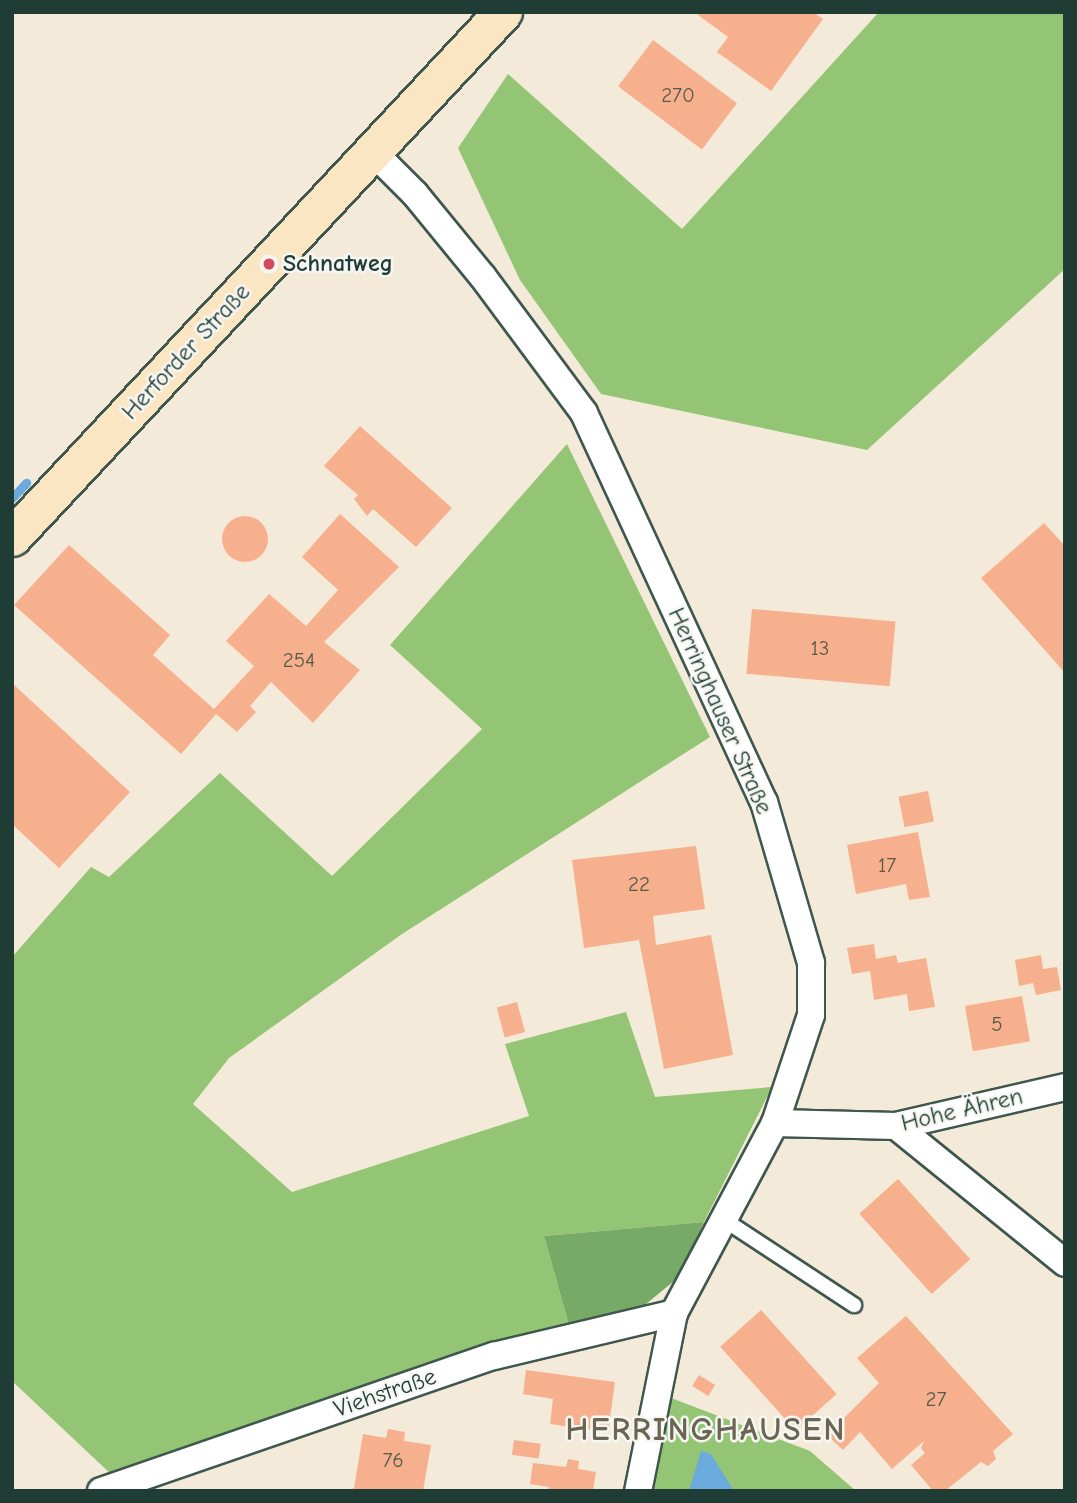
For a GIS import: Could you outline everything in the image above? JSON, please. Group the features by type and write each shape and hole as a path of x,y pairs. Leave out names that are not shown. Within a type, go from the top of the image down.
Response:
{"main road":[{"name":"Herforder Straße","path":"12,537 503,12"}],"street":[{"name":"Herringhauser Straße","path":"374,153 415,194 483,277 584,413 764,802 811,963 811,1015 775,1123 674,1312 638,1491"},
{"name":"Hohe Ähren","path":"775,1123 897,1126 1065,1087"},
{"path":"897,1126 1065,1263"},
{"name":"Viehstraße","path":"101,1491 494,1356 674,1312"}],"lane":[{"path":"723,1219 854,1305"}],"green space":[{"path":"879,12 1065,12 1065,269 867,450 601,394 520,280 458,148 508,74 682,229"},
{"path":"567,444 710,737 402,934 229,1058 193,1104 292,1192 529,1116 505,1044 626,1012 655,1097 772,1087 704,1222 544,1236 569,1325 430,1363 113,1476 12,1381 12,957 91,867 109,877 220,773 332,876 482,729 390,645"},
{"path":"704,1222 680,1276 634,1314 569,1325 544,1236"},
{"path":"666,1396 810,1451 856,1491 652,1491"}],"water":[{"path":"701,1451 711,1454 734,1491 689,1491"}],"building":[{"path":"694,12 813,12 823,19 771,91 717,52 728,37"},
{"path":"653,40 737,103 702,150 618,86"},
{"path":"360,426 452,508 416,547 373,509 367,516 354,499 358,495 324,466"},
{"path":"340,514 399,567 324,642 360,670 313,723 271,682 250,706 256,712 237,732 216,714 181,754 14,605 69,545 170,635 153,655 214,709 254,666 226,641 269,594 306,626 338,590 302,557"},
{"path":"245,516 261,523 268,539 261,555 245,562 229,555 222,539 229,523"},
{"path":"1044,523 1065,546 1065,673 981,578"},
{"path":"752,609 895,622 890,686 746,674"},
{"path":"12,683 130,792 59,868 12,824"},
{"path":"928,791 934,821 904,827 899,797"},
{"path":"918,832 930,897 909,900 906,884 856,894 847,845"},
{"path":"696,846 705,909 653,916 656,945 711,935 733,1055 664,1069 639,940 584,948 572,860"},
{"path":"874,944 876,959 896,955 898,963 926,958 935,1007 909,1011 907,994 874,1000 870,971 852,974 847,948"},
{"path":"1041,955 1043,969 1057,967 1061,990 1036,995 1033,983 1019,986 1015,960"},
{"path":"1022,996 1030,1041 973,1051 965,1006"},
{"path":"517,1002 525,1032 505,1037 497,1007"},
{"path":"898,1179 970,1259 932,1294 859,1214"},
{"path":"761,1310 837,1394 796,1431 720,1347"},
{"path":"906,1316 1013,1434 993,1451 996,1459 988,1466 981,1462 945,1491 933,1491 911,1465 925,1453 921,1448 924,1441 892,1469 860,1432 843,1450 827,1435 879,1383 857,1358"},
{"path":"526,1370 615,1382 608,1432 550,1424 553,1399 523,1394"},
{"path":"699,1375 715,1385 708,1396 692,1386"},
{"path":"388,1429 405,1432 404,1441 431,1445 423,1491 347,1491 354,1488 363,1434 386,1438"},
{"path":"514,1440 541,1444 539,1459 512,1455"},
{"path":"568,1459 579,1461 578,1469 596,1472 593,1491 548,1491 549,1487 530,1484 533,1463 566,1467"}],"waterway":[{"path":"12,498 26,483"}],"place":[{"name":"Schnatweg","path":"269,264"}],"district":[{"name":"HERRINGHAUSEN","path":"706,1430"}]}
